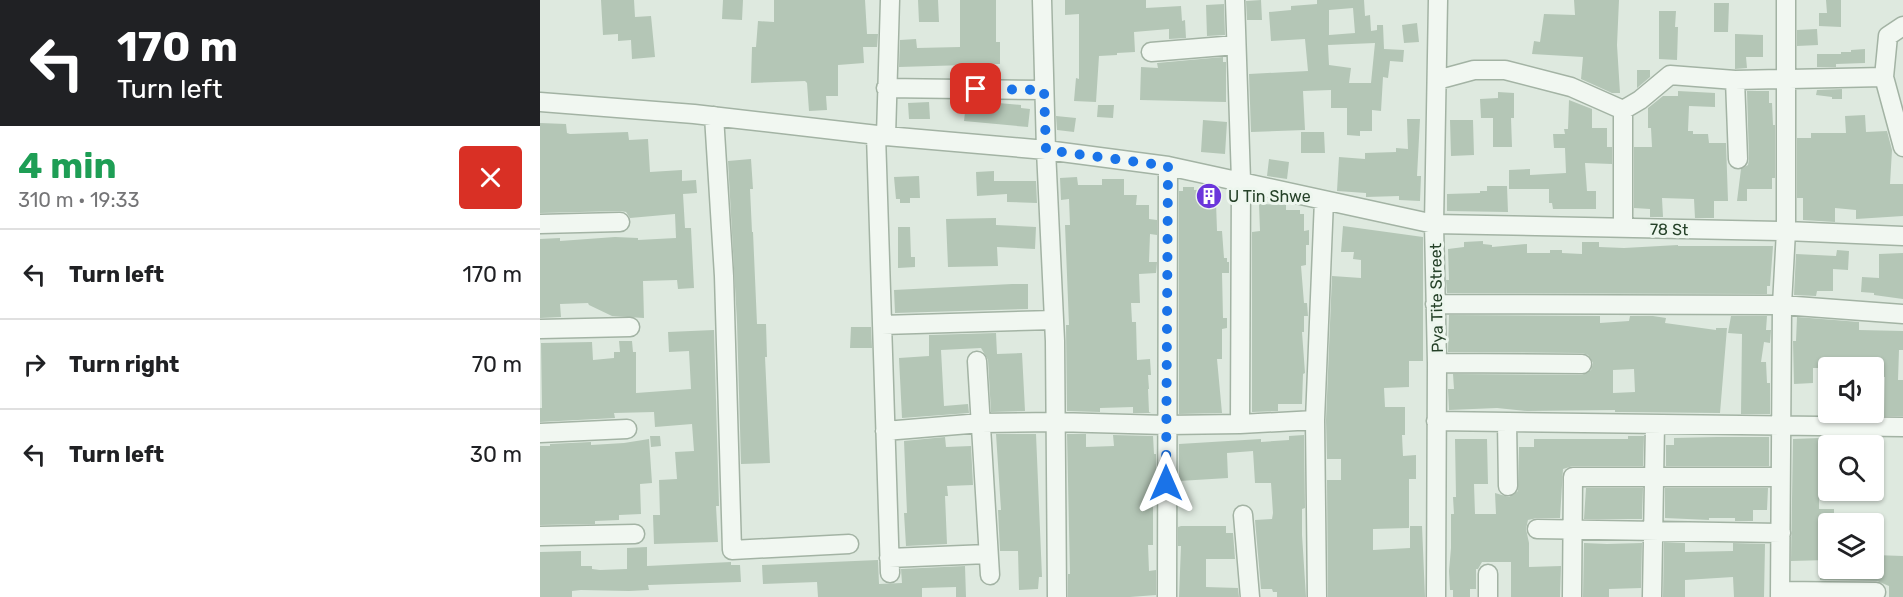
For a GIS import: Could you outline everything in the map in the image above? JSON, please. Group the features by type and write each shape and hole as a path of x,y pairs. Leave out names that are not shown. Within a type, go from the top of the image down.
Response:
{"street":[{"path":"890,0 886,88 881,135 882,325 889,566 988,554"},
{"path":"1042,0 1054,320 1057,597"},
{"path":"1235,0 1241,180 1240,424"},
{"name":"Pya Tite Street","path":"1436,597 1437,363 1434,224 1438,0"},
{"path":"1785,0 1786,231 1782,305 1780,594 1876,592"},
{"path":"1903,26 1888,36 1884,77 1903,147"},
{"path":"1151,52 1236,45"},
{"path":"1437,80 1474,70 1505,70 1571,87 1623,110"},
{"path":"1623,110 1640,100 1670,75 1735,80 1884,77"},
{"path":"1735,80 1738,159"},
{"path":"886,88 1044,90"},
{"name":"78 St","path":"540,102 714,116 881,135 1046,150 1168,166 1241,180 1434,224 1786,231 1903,236"},
{"path":"1623,110 1623,228"},
{"path":"714,116 724,276 732,550 849,544"},
{"path":"1167,597 1168,166"},
{"path":"1317,597 1315,420 1324,200"},
{"path":"540,224 620,222"},
{"path":"1434,304 1782,305 1903,314"},
{"path":"882,325 1054,320"},
{"path":"540,329 630,327"},
{"path":"976,361 990,575"},
{"path":"1437,363 1582,364"},
{"path":"885,431 981,423 1166,425 1315,420"},
{"path":"1436,421 1903,427"},
{"path":"1507,422 1508,486"},
{"path":"1652,597 1655,424"},
{"path":"540,434 627,429"},
{"path":"1572,597 1573,477 1780,477"},
{"path":"1243,515 1250,597"},
{"path":"1537,529 1781,533"},
{"path":"540,536 635,534"},
{"path":"1488,574 1488,597"}],"building":[{"path":"601,0 634,0 635,17 651,16 655,57 632,59 631,40 618,41 618,34 603,35"},
{"path":"723,0 743,0 742,20 722,19"},
{"path":"774,0 865,0 867,34 878,34 877,47 863,47 864,63 838,65 838,96 826,96 827,110 809,111 805,81 751,83 752,47 756,47 758,21 774,22"},
{"path":"918,0 938,0 939,22 919,22"},
{"path":"960,0 996,0 996,42 1000,42 1000,64 899,67 900,40 916,39 917,48 960,47"},
{"path":"1065,0 1146,0 1146,8 1181,6 1186,38 1169,39 1169,29 1134,32 1135,52 1099,56 1096,102 1074,101 1076,78 1079,79 1079,14 1065,15"},
{"path":"1261,0 1262,20 1247,20 1246,1"},
{"path":"1317,0 1364,0 1365,16 1370,15 1371,31 1377,30 1377,25 1383,25 1384,49 1404,50 1403,62 1390,61 1388,78 1383,77 1381,111 1372,110 1372,131 1360,131 1360,136 1347,135 1347,108 1331,108 1331,90 1303,91 1305,130 1251,132 1249,74 1308,71 1305,39 1271,41 1269,12 1291,10 1291,6 1317,4","holes":["1353,8 1355,33 1329,35 1329,10","1375,43 1371,83 1349,83 1351,68 1329,65 1328,45"]},
{"path":"1574,0 1619,0 1617,45 1620,93 1612,93 1581,79 1583,57 1532,54 1534,41 1540,42 1544,14 1575,15"},
{"path":"1826,0 1841,0 1841,27 1819,26 1819,13 1827,13"},
{"path":"1714,3 1729,3 1728,32 1714,32"},
{"path":"1224,4 1225,35 1207,36 1206,5"},
{"path":"1659,11 1676,11 1677,60 1659,59"},
{"path":"1417,23 1419,42 1404,43 1402,25"},
{"path":"1817,29 1818,45 1797,46 1797,30"},
{"path":"1735,34 1763,35 1763,57 1746,57 1747,68 1735,69"},
{"path":"1865,49 1865,63 1817,67 1817,54 1841,54 1841,52"},
{"path":"1223,57 1223,62 1226,62 1226,102 1140,100 1141,67 1158,68 1157,63"},
{"path":"1637,70 1650,70 1650,77 1637,88"},
{"path":"1842,89 1842,99 1816,95 1817,90"},
{"path":"1678,91 1715,93 1715,107 1689,106 1688,131 1693,131 1693,134 1708,134 1709,143 1726,143 1728,201 1714,201 1714,218 1695,218 1694,199 1662,198 1663,217 1650,217 1650,209 1634,208 1634,147 1652,147 1651,128 1648,128 1648,108 1663,96 1678,96"},
{"path":"1747,91 1769,91 1769,103 1772,103 1773,125 1775,125 1775,178 1772,178 1772,189 1747,189 1747,201 1737,201 1741,169 1748,165 1749,159"},
{"path":"1498,92 1514,93 1514,118 1511,118 1512,147 1493,147 1493,118 1481,118 1480,99 1498,98"},
{"path":"1569,100 1592,109 1592,128 1607,128 1607,147 1612,147 1612,164 1585,163 1587,191 1596,191 1596,209 1553,209 1552,203 1549,203 1549,189 1509,189 1509,170 1530,169 1530,175 1566,173 1565,148 1554,148 1553,134 1565,134 1564,129 1568,129"},
{"path":"976,101 1021,105 1021,108 1030,109 1028,127 964,121 966,104 976,105"},
{"path":"929,102 930,119 909,119 908,103"},
{"path":"1098,105 1114,105 1113,118 1097,117"},
{"path":"1865,115 1866,132 1887,131 1892,150 1890,184 1903,184 1903,216 1856,219 1856,210 1835,208 1835,222 1803,220 1803,198 1797,198 1797,138 1811,138 1811,133 1846,133 1845,116"},
{"path":"1056,116 1076,118 1074,132 1057,130"},
{"path":"1407,119 1420,119 1417,176 1421,176 1420,201 1399,200 1399,196 1366,197 1366,193 1337,191 1339,157 1365,159 1365,153 1396,152 1396,148 1408,149"},
{"path":"1203,120 1227,122 1225,154 1201,152"},
{"path":"1450,120 1473,120 1474,155 1451,156"},
{"path":"540,123 566,124 567,133 570,134 628,132 629,140 648,139 650,172 682,170 682,181 696,180 697,193 683,194 685,228 691,228 694,288 678,289 677,280 643,281 644,318 612,316 588,303 560,304 561,317 540,318 540,239 560,238 560,241 615,237 638,238 638,240 676,238 675,214 630,218 626,212 620,211 540,213"},
{"path":"1301,132 1324,132 1325,153 1301,153"},
{"path":"751,159 753,189 750,189 757,324 766,324 767,357 765,357 770,463 741,464 737,322 728,161"},
{"path":"1269,159 1289,162 1287,179 1267,176"},
{"path":"994,171 994,181 1036,181 1037,203 1007,202 1007,194 977,196 976,172"},
{"path":"919,176 920,198 910,198 910,203 900,203 900,199 896,199 894,177"},
{"path":"1077,177 1078,185 1102,185 1102,179 1124,179 1124,195 1137,195 1136,205 1149,205 1149,219 1157,220 1157,235 1150,234 1149,262 1157,262 1156,273 1139,274 1140,303 1131,303 1132,322 1136,322 1137,360 1150,359 1151,375 1148,375 1148,389 1149,412 1151,413 1133,413 1133,407 1100,408 1100,412 1067,411 1066,325 1069,325 1065,225 1070,225 1069,199 1061,200 1060,178"},
{"path":"1487,186 1507,186 1508,212 1447,211 1447,194 1480,193 1480,191 1487,191"},
{"path":"1183,187 1194,187 1194,190 1219,189 1219,202 1216,202 1217,231 1222,231 1224,258 1227,258 1229,262 1229,273 1222,273 1223,318 1227,318 1227,328 1222,329 1222,359 1217,359 1222,413 1179,414 1179,191 1183,191"},
{"path":"1259,204 1286,205 1286,210 1300,210 1300,214 1304,214 1304,231 1309,230 1309,245 1306,245 1306,265 1301,266 1304,303 1307,303 1308,316 1304,316 1304,332 1302,332 1305,373 1303,374 1302,404 1278,404 1278,411 1252,412 1252,232 1260,231"},
{"path":"996,218 996,225 1036,227 1035,249 997,247 998,266 948,267 946,219"},
{"path":"1343,226 1423,237 1423,361 1409,361 1409,387 1384,388 1385,407 1405,407 1405,435 1402,435 1403,456 1416,455 1416,479 1409,479 1409,528 1373,529 1373,550 1410,548 1410,526 1422,526 1425,597 1328,597 1327,480 1341,480 1341,459 1327,459 1326,420 1332,276 1361,278 1361,260 1353,259 1354,252 1341,252"},
{"path":"898,227 910,227 911,257 915,257 915,267 898,268"},
{"path":"1483,241 1483,244 1492,245 1492,247 1527,244 1527,253 1550,253 1550,250 1562,250 1562,253 1582,254 1582,242 1599,242 1599,247 1624,248 1678,245 1773,246 1770,286 1767,286 1767,294 1447,293 1448,249 1464,247 1464,242"},
{"path":"1837,250 1849,251 1848,270 1833,269 1833,291 1817,291 1816,296 1794,295 1796,254 1836,256"},
{"path":"1903,253 1903,299 1861,292 1862,277 1879,278 1879,254"},
{"path":"1028,284 1028,309 895,313 894,290"},
{"path":"1449,315 1600,316 1600,323 1629,321 1630,316 1653,316 1666,318 1665,323 1716,330 1716,328 1727,328 1720,413 1615,412 1615,410 1527,411 1497,408 1449,410 1448,389 1454,389 1453,374 1582,375 1591,370 1593,363 1588,355 1582,353 1448,352","holes":["1634,369 1635,392 1613,393 1613,370"]},
{"path":"1731,316 1767,316 1766,330 1771,330 1770,343 1764,342 1761,362 1766,362 1767,383 1770,383 1770,414 1741,414 1742,334 1728,333"},
{"path":"1797,317 1859,322 1859,330 1903,331 1903,350 1899,350 1898,380 1903,380 1903,416 1884,416 1884,357 1818,357 1818,368 1813,368 1813,383 1794,384 1793,341 1796,341"},
{"path":"851,327 871,327 872,348 850,348"},
{"path":"714,330 718,542 654,544 653,515 660,515 659,480 677,479 675,452 694,451 692,424 655,427 654,412 614,413 615,418 540,422 540,408 542,408 541,343 592,342 593,360 614,358 614,352 620,352 619,341 632,341 633,352 636,352 636,393 691,389 689,351 669,352 668,332"},
{"path":"996,333 997,354 1022,353 1025,411 991,412 988,360 981,348 941,350 944,406 968,404 969,413 902,418 899,358 929,356 929,335"},
{"path":"996,434 1036,434 1042,577 1039,577 1038,589 1019,590 1018,551 1000,551 998,510 1001,510"},
{"path":"1067,434 1086,434 1086,447 1114,446 1113,435 1153,436 1154,454 1156,454 1156,505 1153,505 1153,545 1148,545 1149,571 1156,570 1156,595 1068,597 1068,574 1070,574"},
{"path":"1304,435 1305,508 1302,509 1302,535 1306,597 1277,597 1277,592 1273,592 1272,589 1261,589 1255,520 1272,519 1273,513 1271,483 1255,483 1253,451 1227,453 1228,478 1179,481 1179,444 1261,439 1261,442 1289,440 1289,436"},
{"path":"650,436 660,436 661,446 651,447"},
{"path":"1628,436 1644,436 1643,466 1573,466 1563,469 1560,518 1528,520 1526,529 1529,543 1529,567 1561,566 1560,597 1511,597 1511,562 1482,562 1476,569 1476,589 1470,589 1470,597 1453,597 1453,590 1450,590 1449,571 1451,514 1454,514 1453,497 1456,497 1455,439 1487,439 1488,484 1474,484 1475,514 1496,514 1495,493 1509,497 1518,491 1519,447 1534,447 1534,439 1628,439"},
{"path":"945,437 946,447 971,446 973,485 947,486 948,496 945,496 947,544 906,546 904,441"},
{"path":"1769,437 1769,466 1666,466 1666,445 1674,445 1674,438"},
{"path":"1818,438 1819,509 1834,509 1834,513 1818,513 1818,560 1791,561 1793,439"},
{"path":"649,439 652,483 640,484 641,514 619,515 619,520 595,521 595,524 540,525 540,446 591,442 591,445 624,443"},
{"path":"1586,488 1643,488 1642,519 1584,519"},
{"path":"1665,488 1768,488 1767,510 1753,510 1753,521 1735,521 1735,518 1709,518 1709,520 1665,518"},
{"path":"1226,526 1226,533 1233,533 1235,559 1206,559 1206,587 1238,588 1239,597 1179,597 1181,546 1178,546 1178,527"},
{"path":"1664,542 1685,543 1685,552 1733,551 1733,543 1765,544 1764,597 1734,597 1733,577 1685,580 1685,597 1663,597"},
{"path":"1584,543 1642,543 1641,588 1609,589 1609,597 1583,597"},
{"path":"647,547 647,566 731,562 731,565 740,565 741,582 648,585 649,590 629,591 581,590 572,591 572,597 540,597 540,552 581,551 581,566 592,566 592,569 600,570 627,569 627,548"},
{"path":"1884,555 1903,556 1903,597 1889,597 1889,586 1877,581 1820,580 1884,579"},
{"path":"878,560 879,584 902,583 901,569 965,566 966,597 956,597 956,587 922,588 922,597 818,597 817,582 763,584 762,565"}],"place":[{"name":"U Tin Shwe","path":"1209,196"}],"route":[{"path":"976,89 1044,90 1046,150 1168,166 1166,483"}]}
